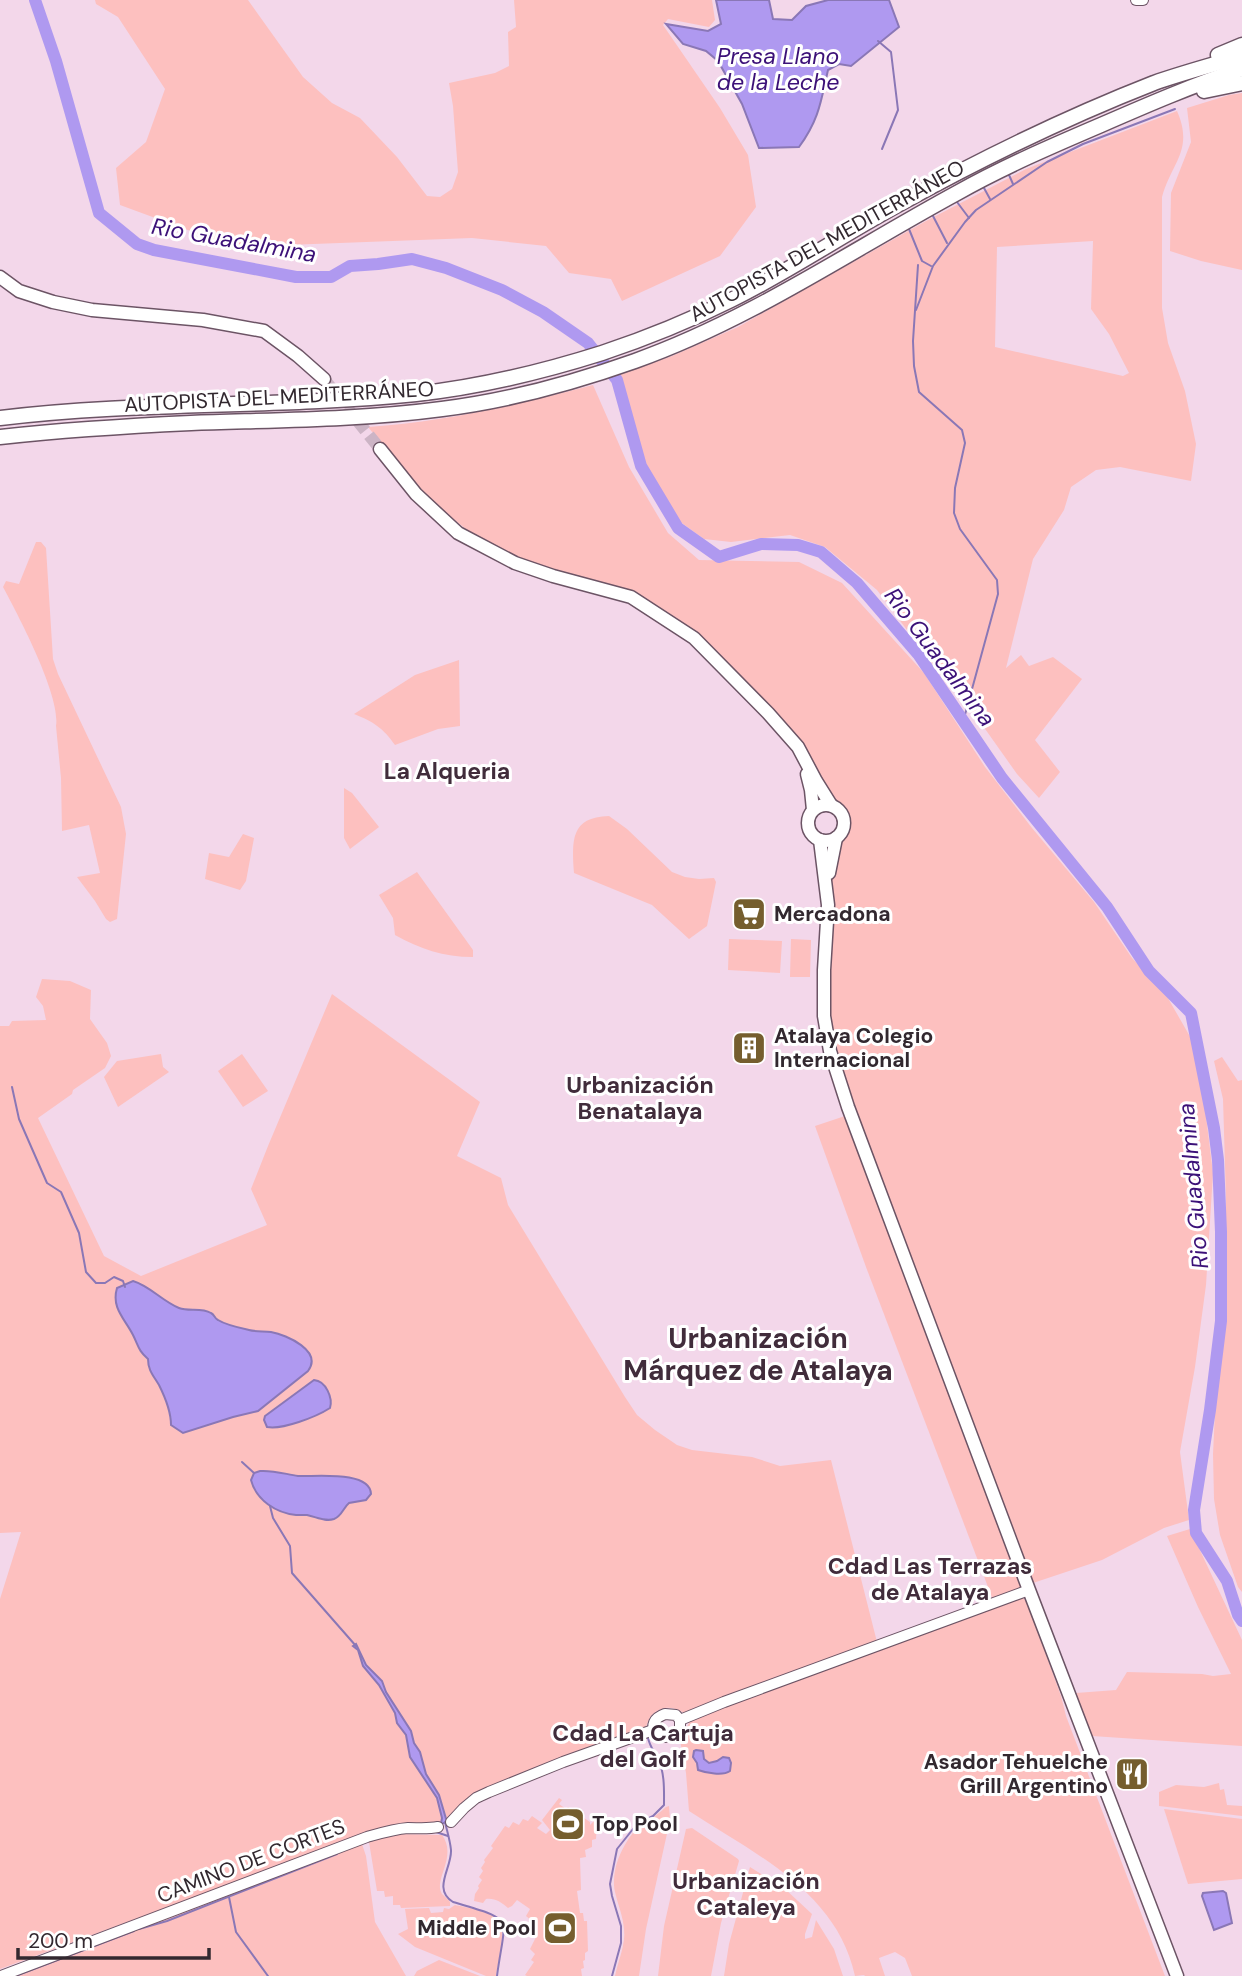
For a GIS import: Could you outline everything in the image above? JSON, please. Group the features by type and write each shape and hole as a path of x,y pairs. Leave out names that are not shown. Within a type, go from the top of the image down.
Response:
{"highway":[{"path":"1157,82 1242,45"},
{"name":"AUTOPISTA DEL MEDITERRÁNEO","path":"0,418 118,409 419,394 486,383 556,366 666,330 753,288 899,204 999,150 1054,124 1157,82 1242,56"},
{"name":"AUTOPISTA DEL MEDITERRÁNEO","path":"0,437 69,429 318,420 445,409 598,374 678,344 765,303 958,192 1048,148 1198,83 1242,69"},
{"path":"1158,100 1242,75"},
{"path":"1048,148 1103,131 1188,96 1220,86 1242,83"}],"main road":[{"path":"0,277 19,291 52,302 92,310 203,320 264,331 324,379"},
{"path":"380,449 415,494 458,533 515,563 631,597 694,638 798,747 831,805 839,810 844,819 843,830 836,838 830,860 824,970 824,1016 832,1060 1029,1590 1177,1976"},
{"path":"786,733 806,771 813,810"},
{"path":"831,805 821,805 813,810 808,817 808,828 820,840 836,838"},
{"path":"820,840 828,891"}],"street":[{"path":"1136,0 1143,0"},
{"path":"680,1720 1029,1590"},
{"path":"671,1714 680,1720 680,1728 672,1736 661,1737 653,1730 655,1720 659,1716 671,1714"},
{"path":"451,1822 476,1798 489,1792 653,1730"},
{"name":"CAMINO DE CORTES","path":"1,1976 367,1837 404,1828 438,1827"}],"shaded area":[{"path":"95,0 248,0 303,77 332,103 360,118 397,157 427,196 440,197 452,189 458,172 449,83 495,73 509,66 508,32 516,27 514,0 712,0 715,20 709,27 668,19 663,25 720,108 748,155 756,207 720,256 622,301 611,279 569,273 546,246 472,238 234,247 120,205 116,168 146,142 165,89 118,17 96,4"},
{"path":"1242,93 1242,270 1170,251 1171,193 1191,142 1187,108"},
{"path":"1177,111 1182,124 1182,146 1162,197 1162,308 1168,343 1185,391 1196,444 1191,481 1120,467 1096,470 1071,487 1064,510 1033,559 1006,668 1021,655 1029,666 1053,657 1082,679 1035,740 1060,772 1039,798 1017,774 877,590 825,547 790,535 731,542 704,539 679,521 646,466 619,375 672,356 738,327 926,221 1026,169","holes":["1093,241 1091,309 1109,334 1129,373 1123,376 995,347 997,247"]},
{"path":"593,385 629,467 668,533 699,560 799,562 842,583 924,673 985,767 1094,902 1132,958 1165,993 1192,1040 1204,1100 1213,1173 1206,1285 1180,1452 1189,1520 1164,1528 1102,1560 1030,1584 877,1175 830,1033 827,978 831,877 834,854 851,820 842,806 826,793 794,738 754,689 712,646 673,616 633,592 516,558 471,533 428,499 368,427 454,417"},
{"path":"36,542 41,542 46,548 53,659 121,807 126,834 117,919 110,922 77,877 100,873 89,825 62,831 61,778 56,713 52,696 37,656 3,587 6,581 19,584"},
{"path":"459,660 460,726 438,729 395,745 377,726 354,714 415,675"},
{"path":"344,788 352,793 379,827 350,849 344,838"},
{"path":"609,816 627,829 672,872 699,879 714,878 716,882 707,926 689,939 652,905 574,873 574,841 580,826 596,817"},
{"path":"243,834 254,838 246,881 240,890 205,879 209,853 229,857"},
{"path":"417,872 473,950 473,957 432,951 395,935 393,918 379,895"},
{"path":"729,939 782,941 780,973 728,970"},
{"path":"791,939 811,940 810,977 790,977"},
{"path":"42,979 70,981 91,990 90,1019 107,1043 111,1056 105,1068 38,1118 104,1256 141,1276 267,1225 251,1189 332,994 480,1102 457,1156 501,1178 508,1205 637,1415 677,1445 692,1450 752,1457 780,1466 831,1460 877,1642 685,1714 677,1709 664,1708 650,1717 643,1731 478,1794 447,1822 434,1826 377,1830 0,1969 0,1599 21,1532 0,1533 0,1026 9,1026 12,1021 46,1020 43,1006 36,997"},
{"path":"161,1054 163,1067 169,1072 118,1107 104,1077 117,1061"},
{"path":"242,1054 268,1091 243,1107 218,1071"},
{"path":"1222,1057 1238,1081 1242,1080 1242,1592 1220,1535 1214,1499 1213,1454 1224,1310 1226,1198 1223,1099 1214,1061"},
{"path":"845,1116 1021,1589 993,1600 815,1126"},
{"path":"1190,1529 1242,1640 1242,1746 1092,1736 1076,1693 1116,1690 1127,1672 1213,1676 1231,1674 1167,1536"},
{"path":"1019,1598 1027,1602 1066,1716 1165,1976 912,1976 905,1958 895,1952 879,1958 885,1976 855,1976 845,1947 831,1921 812,1898 766,1860 689,1811 680,1740 691,1719"},
{"path":"1219,1783 1220,1790 1224,1789 1227,1805 1242,1806 1242,1816 1159,1806 1159,1792 1176,1785 1204,1787"},
{"path":"559,1798 562,1800 559,1804 566,1809 568,1807 590,1822 590,1825 594,1821 597,1822 596,1839 592,1840 592,1847 585,1850 586,1857 580,1858 581,1890 577,1891 580,1913 583,1913 584,1921 587,1921 588,1951 583,1961 584,1968 581,1969 582,1976 527,1976 525,1975 534,1962 531,1960 535,1954 530,1949 537,1935 527,1927 532,1921 526,1916 530,1909 517,1900 508,1908 492,1899 486,1899 483,1903 474,1901 475,1894 482,1880 479,1877 483,1871 481,1868 484,1860 505,1826 509,1828 513,1822 519,1825 523,1819 528,1821 532,1816 542,1823 537,1828 546,1834 550,1830 542,1820"},
{"path":"669,1806 670,1820 646,1929 639,1976 615,1976 624,1935 614,1884 618,1861 624,1846 636,1829"},
{"path":"1164,1809 1242,1819 1242,1879 1188,1884"},
{"path":"692,1828 739,1861 721,1923 711,1976 658,1976 664,1926 686,1829"},
{"path":"396,1834 442,1835 446,1843 447,1859 440,1888 450,1901 450,1906 401,1908 400,1905 393,1905 393,1896 385,1897 384,1891 377,1891 369,1842"},
{"path":"362,1844 375,1922 406,1976 10,1976"},
{"path":"750,1867 784,1888 812,1914 805,1939 812,1937 816,1920 834,1949 843,1976 724,1976 729,1944"},
{"path":"455,1905 488,1913 497,1917 500,1922 501,1945 496,1976 486,1976 415,1947 398,1934 408,1929 405,1909 429,1908 431,1913 443,1912 444,1908 449,1909"},
{"path":"439,1960 480,1976 414,1976 417,1971"}],"water":[{"name":"Presa Llano de la Leche","path":"716,0 769,0 773,19 792,20 806,6 828,0 889,0 899,27 851,66 839,64 828,70 815,119 799,147 759,148 742,104 718,61 706,51 683,44 666,24 708,31 721,24"},
{"path":"133,1281 179,1308 207,1311 229,1325 252,1331 271,1332 294,1340 311,1357 308,1371 258,1411 183,1433 171,1425 167,1405 148,1359 140,1351 117,1307 117,1288"},
{"path":"314,1380 322,1383 328,1391 330,1408 299,1422 281,1427 267,1427 265,1416"},
{"path":"260,1471 298,1476 352,1478 368,1486 371,1494 366,1500 349,1503 339,1516 331,1520 289,1514 274,1508 257,1494 251,1480 254,1473"},
{"path":"356,1644 366,1665 382,1681 411,1731 426,1774 439,1795 447,1822 441,1824 437,1798 410,1757 406,1735 397,1723 395,1713 379,1685 363,1666 358,1650 353,1646"},
{"path":"696,1750 703,1751 704,1759 709,1763 723,1757 729,1758 730,1771 719,1774 698,1770 693,1757"},
{"path":"1203,1893 1226,1893 1232,1923 1214,1930 1202,1896"}],"waterway":[{"name":"Rio Guadalmina","path":"35,0 56,61 99,213 137,244 154,250 296,277 331,277 350,266 412,259 446,268 502,290 543,312 588,343 617,380 641,466 678,528 719,557 761,544 798,545 821,552 857,583 918,654 1002,778 1107,907 1149,971 1191,1013 1214,1128 1221,1232 1221,1321 1194,1510 1196,1533 1227,1581 1242,1621"},
{"path":"878,41 891,52 898,110 882,149"},
{"path":"916,310 933,266 976,210 1047,162 1083,144 1175,109"},
{"path":"1009,175 1013,184"},
{"path":"984,188 990,199"},
{"path":"957,202 969,218"},
{"path":"933,216 947,243"},
{"path":"909,229 922,261 931,266"},
{"path":"918,265 913,341 919,392 962,430 965,443 955,488 954,513 960,529 997,580 998,594 963,722"},
{"path":"12,1087 19,1119 47,1183 61,1192 79,1233 86,1272 96,1283 105,1283 114,1277 123,1281 125,1287"},
{"path":"242,1462 254,1473"},
{"path":"270,1506 273,1518 290,1546 292,1573 356,1646"},
{"path":"612,1976 621,1943 621,1926 610,1884 617,1849 637,1824 653,1816 664,1805 662,1770 648,1738"},
{"path":"445,1822 451,1857 443,1885 444,1891 453,1902 488,1913 502,1923 497,1976"},
{"path":"436,1832 448,1836"},
{"path":"139,1929 167,1921 337,1854"},
{"path":"229,1897 236,1932 268,1976"},
{"path":"18,1975 134,1931"}],"tunnel":[{"path":"324,379 380,449"}],"place":[{"name":"Mercadona","path":"749,914"},
{"name":"Atalaya Colegio Internacional","path":"749,1048"},
{"name":"Asador Tehuelche Grill Argentino","path":"1132,1774"},
{"name":"Top Pool","path":"568,1824"},
{"name":"Middle Pool","path":"560,1928"}],"district":[{"name":"La Alqueria","path":"447,771"},
{"name":"Urbanización Benatalaya","path":"640,1098"},
{"name":"Urbanización Márquez de Atalaya","path":"758,1354"},
{"name":"Cdad Las Terrazas de Atalaya","path":"930,1579"},
{"name":"Cdad La Cartuja del Golf","path":"643,1746"},
{"name":"Urbanización Cataleya","path":"746,1894"}]}
